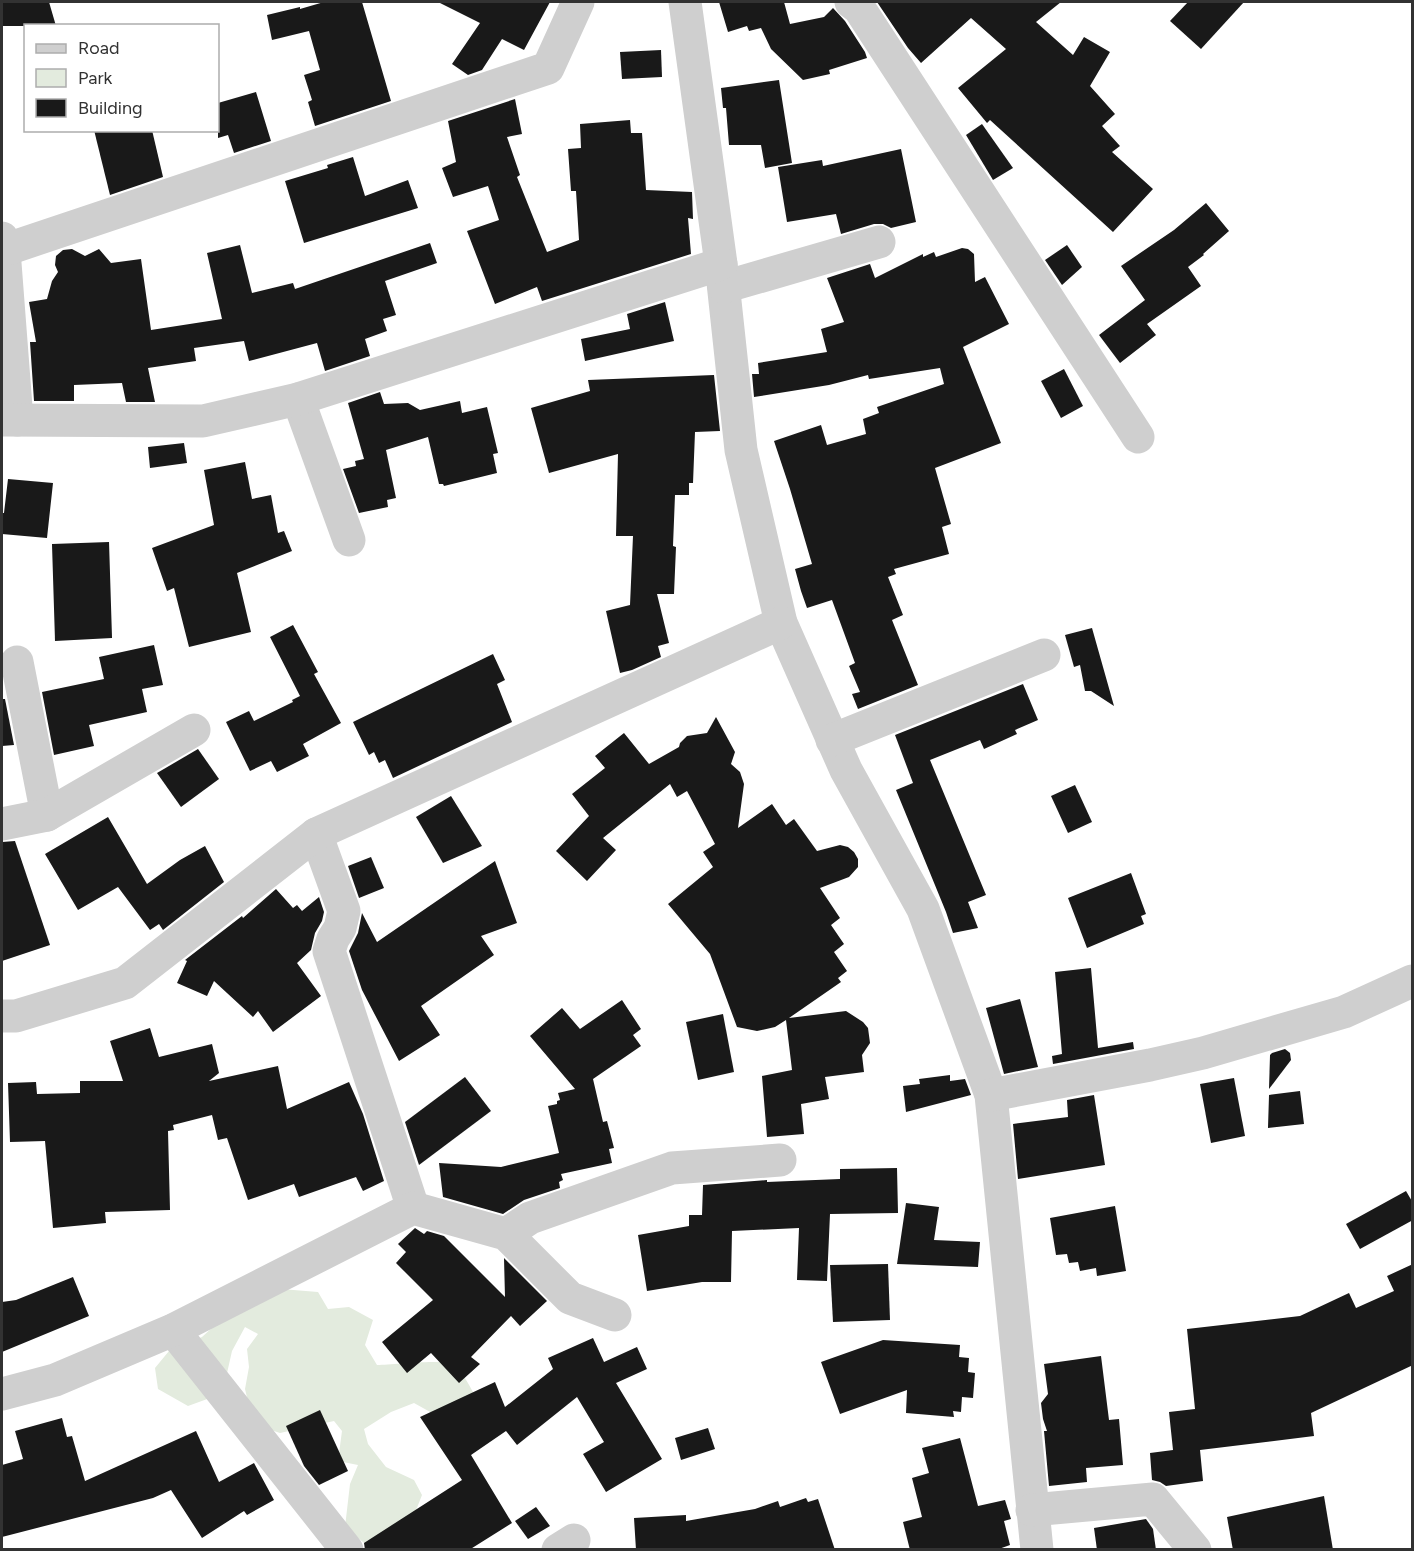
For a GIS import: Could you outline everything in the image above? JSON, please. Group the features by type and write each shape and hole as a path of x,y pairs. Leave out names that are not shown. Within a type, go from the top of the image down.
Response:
{"street":[{"path":"578,2 548,68 3,244 9,420 203,421 298,399 722,276 879,242"},
{"path":"685,2 722,276 741,450 781,623 846,770 923,909 991,1095 1037,1550"},
{"path":"851,2 859,8 1138,436"},
{"path":"298,399 349,540"},
{"path":"2,1016 16,1016 125,983 316,834 781,623"},
{"path":"832,740 1044,655"},
{"path":"17,662 47,815"},
{"path":"2,824 47,815 194,729"},
{"path":"316,834 344,911 340,928 329,951 412,1208"},
{"path":"991,1095 1203,1053 1344,1012 1413,981"},
{"path":"506,1234 530,1218 672,1168 780,1160"},
{"path":"2,1394 55,1380 173,1330 412,1208 506,1234 570,1298 615,1315"},
{"path":"173,1330 347,1550"},
{"path":"1032,1510 1153,1499 1194,1550"}],"green space":[{"path":"281,1289 318,1292 328,1309 349,1307 373,1320 365,1345 377,1365 426,1362 450,1364 461,1373 474,1394 441,1418 414,1403 391,1412 364,1429 368,1444 386,1467 414,1480 422,1495 411,1523 369,1547 345,1527 350,1484 358,1465 338,1461 342,1431 334,1421 280,1433 265,1428 251,1414 245,1389 249,1367 247,1349 258,1334 245,1327 232,1351 225,1382 210,1398 188,1406 158,1389 155,1368 169,1351 202,1337 225,1316"}],"building":[{"path":"2,2 49,2 55,24 24,24 24,26 2,26"},
{"path":"324,2 362,2 391,101 315,126 308,102 312,100 304,75 320,70 309,31 272,40 267,15"},
{"path":"438,2 550,2 524,50 502,39 482,70 468,75 452,64 480,23"},
{"path":"719,2 784,2 790,24 824,17 833,8 845,21 867,58 829,70 830,74 803,80 771,49 761,28 749,31 747,26 728,32"},
{"path":"877,2 1061,2 1036,22 1073,55 1084,37 1110,52 1090,86 1115,114 1102,126 1120,146 1112,152 1153,189 1113,232 990,120 987,123 958,88 1006,49 971,18 921,63"},
{"path":"1188,2 1244,2 1201,49 1170,21"},
{"path":"661,50 662,77 622,79 620,52"},
{"path":"779,80 792,163 765,168 761,145 729,145 726,108 723,108 721,88"},
{"path":"256,92 271,141 234,153 228,135 218,138 219,103"},
{"path":"515,99 522,134 507,137 520,175 517,177 547,252 579,240 576,191 571,191 568,149 581,148 580,124 630,120 631,133 642,133 646,190 692,192 693,219 688,218 691,254 542,301 537,287 495,304 467,231 499,220 488,186 453,197 442,168 456,162 448,121"},
{"path":"982,124 1013,168 993,180 966,135"},
{"path":"94,132 152,132 163,177 110,195"},
{"path":"901,149 916,222 891,228 883,224 874,224 841,234 836,214 787,222 778,167 822,160 823,166"},
{"path":"353,157 365,196 408,180 418,208 304,243 285,181 328,168 327,165"},
{"path":"1206,203 1229,231 1188,267 1201,286 1147,324 1156,335 1120,363 1099,335 1145,300 1121,266 1174,230"},
{"path":"430,243 437,263 385,281 396,315 383,319 387,331 365,339 370,356 325,371 317,343 249,361 244,341 194,348 196,361 148,368 155,402 126,402 122,383 74,385 74,401 34,401 30,342 36,342 29,302 47,299 52,281 58,272 55,265 56,256 63,250 72,249 85,256 99,249 111,263 141,259 151,330 222,319 207,253 240,245 252,293 293,283 295,289"},
{"path":"1067,245 1082,267 1062,285 1045,260"},
{"path":"962,248 974,254 975,282 985,277 1009,324 963,347 1001,443 935,468 951,524 942,527 949,554 894,569 896,574 888,577 903,615 892,620 918,685 858,709 852,694 860,692 849,666 855,663 832,600 807,608 801,591 795,569 812,564 774,441 821,425 827,445 866,434 863,419 879,413 877,407 944,384 940,368 869,379 868,375 829,385 754,397 752,374 759,374 758,363 827,352 821,329 844,322 827,278 870,264 875,278 923,254 923,257 934,252 936,257"},
{"path":"665,302 674,341 585,361 581,339 630,329 627,314"},
{"path":"1064,369 1083,406 1061,418 1041,381"},
{"path":"714,375 720,431 695,432 693,483 689,483 689,495 675,495 674,594 657,594 669,643 658,646 661,657 620,673 606,611 630,605 633,536 616,536 618,454 549,473 531,408 590,391 588,380"},
{"path":"380,392 384,404 408,403 420,410 460,401 462,413 487,407 498,453 493,454 497,473 444,486 439,484 428,437 386,450 396,498 387,500 388,507 359,513 343,469 356,466 355,461 364,459 348,403"},
{"path":"184,443 187,463 150,468 148,447"},
{"path":"245,462 252,499 271,495 278,533 284,531 292,551 237,573 251,632 189,647 174,588 167,591 152,548 214,525 204,470"},
{"path":"8,479 53,483 47,538 2,534 2,513 4,513"},
{"path":"109,542 112,638 55,641 52,544"},
{"path":"293,625 318,672 314,674 341,723 303,744 309,756 277,772 271,761 250,771 226,722 249,711 254,721 293,702 292,700 300,696 270,637"},
{"path":"1092,628 1114,706 1091,691 1085,691 1080,665 1074,667 1065,635"},
{"path":"154,645 163,685 142,689 147,712 89,725 94,746 54,755 42,692 104,679 99,657"},
{"path":"493,654 505,680 497,684 512,722 393,778 385,760 379,763 374,752 369,755 353,722"},
{"path":"1023,684 1038,720 1015,730 1017,734 984,749 980,740 930,760 986,895 968,902 978,928 953,933 896,790 913,783 895,735"},
{"path":"2,699 5,699 14,745 2,746"},
{"path":"716,717 735,752 731,764 740,772 744,784 738,828 772,804 786,825 794,819 817,851 840,845 848,847 858,859 858,867 849,877 820,888 840,918 831,925 844,944 834,952 847,971 838,978 841,982 789,1018 846,1011 868,1028 870,1043 862,1055 864,1072 825,1077 829,1099 801,1104 804,1134 767,1137 762,1076 792,1070 786,1020 775,1027 757,1031 737,1027 710,954 668,904 713,867 703,852 715,844 687,791 677,797 670,784 603,838 616,850 587,881 556,851 589,816 572,794 605,768 595,756 624,733 649,764 679,747 687,736 707,733"},
{"path":"198,749 219,779 181,807 157,773"},
{"path":"1075,785 1092,822 1068,833 1051,796"},
{"path":"451,796 482,846 443,863 416,817"},
{"path":"108,817 147,884 180,860 205,846 224,882 163,930 159,924 150,930 118,887 78,910 45,854"},
{"path":"15,841 50,945 2,961 2,842"},
{"path":"371,857 384,888 359,898 348,866"},
{"path":"495,861 517,923 481,936 494,955 421,1006 440,1035 399,1061 362,990 349,951 358,933 362,913 377,942"},
{"path":"1131,873 1146,914 1141,916 1144,924 1087,948 1068,898"},
{"path":"276,889 293,908 297,905 302,911 319,897 324,912 311,950 297,963 321,996 273,1032 258,1011 253,1017 214,981 207,996 177,983 187,961 185,960 242,916 243,918"},
{"path":"1091,968 1098,1048 1133,1042 1134,1049 1053,1064 1052,1056 1062,1054 1055,972"},
{"path":"1020,999 1038,1067 1004,1074 986,1008"},
{"path":"622,1000 641,1029 633,1035 641,1046 593,1079 603,1122 607,1121 614,1148 609,1149 612,1163 561,1174 563,1180 559,1182 560,1188 524,1200 503,1214 443,1197 439,1163 501,1167 559,1153 548,1106 557,1104 560,1100 558,1093 575,1089 530,1036 562,1008 580,1029"},
{"path":"723,1014 734,1072 698,1080 686,1022"},
{"path":"150,1028 159,1057 212,1044 219,1073 209,1081 278,1066 287,1109 349,1082 363,1114 384,1181 363,1191 356,1177 299,1197 294,1184 248,1200 227,1138 218,1140 212,1115 173,1125 174,1130 168,1131 170,1210 105,1212 106,1223 53,1228 45,1141 10,1142 8,1083 36,1082 37,1094 80,1093 80,1081 123,1081 110,1041"},
{"path":"1285,1049 1290,1053 1291,1060 1269,1089 1270,1055"},
{"path":"950,1075 950,1081 965,1079 971,1095 906,1112 903,1086 920,1084 919,1079"},
{"path":"465,1077 491,1111 419,1165 405,1122"},
{"path":"1234,1078 1245,1136 1211,1143 1200,1084"},
{"path":"1300,1091 1304,1124 1268,1128 1269,1095"},
{"path":"1094,1095 1105,1165 1018,1179 1013,1124 1068,1117 1067,1100"},
{"path":"897,1168 898,1213 830,1214 827,1281 797,1280 799,1228 732,1231 731,1282 702,1282 647,1291 638,1235 689,1226 689,1215 702,1215 703,1185 767,1180 767,1182 840,1179 840,1169"},
{"path":"1406,1191 1413,1203 1413,1220 1360,1249 1346,1224"},
{"path":"906,1203 939,1207 934,1240 980,1242 978,1267 897,1264"},
{"path":"1115,1206 1126,1271 1097,1276 1096,1268 1080,1271 1078,1262 1069,1263 1067,1254 1056,1255 1050,1218"},
{"path":"415,1228 424,1234 427,1231 444,1236 505,1297 504,1258 547,1301 520,1326 511,1316 471,1357 480,1364 459,1383 431,1353 407,1373 382,1342 433,1300 396,1263 406,1252 398,1244"},
{"path":"888,1264 890,1320 833,1322 830,1265"},
{"path":"1413,1264 1413,1365 1311,1413 1314,1436 1200,1450 1203,1481 1166,1486 1152,1480 1150,1453 1173,1450 1169,1412 1195,1409 1187,1329 1300,1316 1349,1293 1356,1308 1394,1291 1387,1276"},
{"path":"73,1277 89,1316 2,1352 2,1302 16,1300"},
{"path":"593,1338 604,1362 637,1347 647,1369 616,1383 662,1459 606,1492 583,1454 604,1442 577,1397 517,1445 506,1431 471,1455 512,1523 469,1550 365,1550 364,1543 462,1480 420,1417 495,1382 505,1407 553,1369 548,1358"},
{"path":"883,1340 960,1345 959,1357 969,1358 968,1372 975,1373 973,1398 962,1397 961,1412 953,1411 954,1417 906,1413 907,1390 840,1414 821,1362"},
{"path":"1101,1356 1109,1420 1119,1419 1123,1465 1086,1468 1087,1482 1049,1486 1044,1431 1047,1431 1041,1403 1048,1394 1044,1364"},
{"path":"320,1410 348,1471 319,1485 304,1466 286,1426"},
{"path":"62,1418 67,1437 72,1436 85,1481 196,1431 219,1482 254,1463 274,1500 247,1515 244,1511 202,1538 171,1490 153,1498 2,1537 2,1465 23,1459 15,1431"},
{"path":"708,1428 715,1449 681,1460 675,1438"},
{"path":"960,1438 978,1506 1005,1500 1011,1519 1004,1521 1010,1545 996,1550 910,1550 903,1522 922,1517 912,1478 929,1473 922,1448"},
{"path":"1324,1496 1333,1550 1233,1550 1227,1517"},
{"path":"806,1498 808,1502 818,1499 835,1550 636,1550 634,1518 686,1515 686,1521 755,1509 778,1501 780,1507"},
{"path":"536,1507 550,1526 528,1539 515,1521"},
{"path":"1146,1519 1153,1529 1156,1550 1097,1550 1094,1528"}]}
